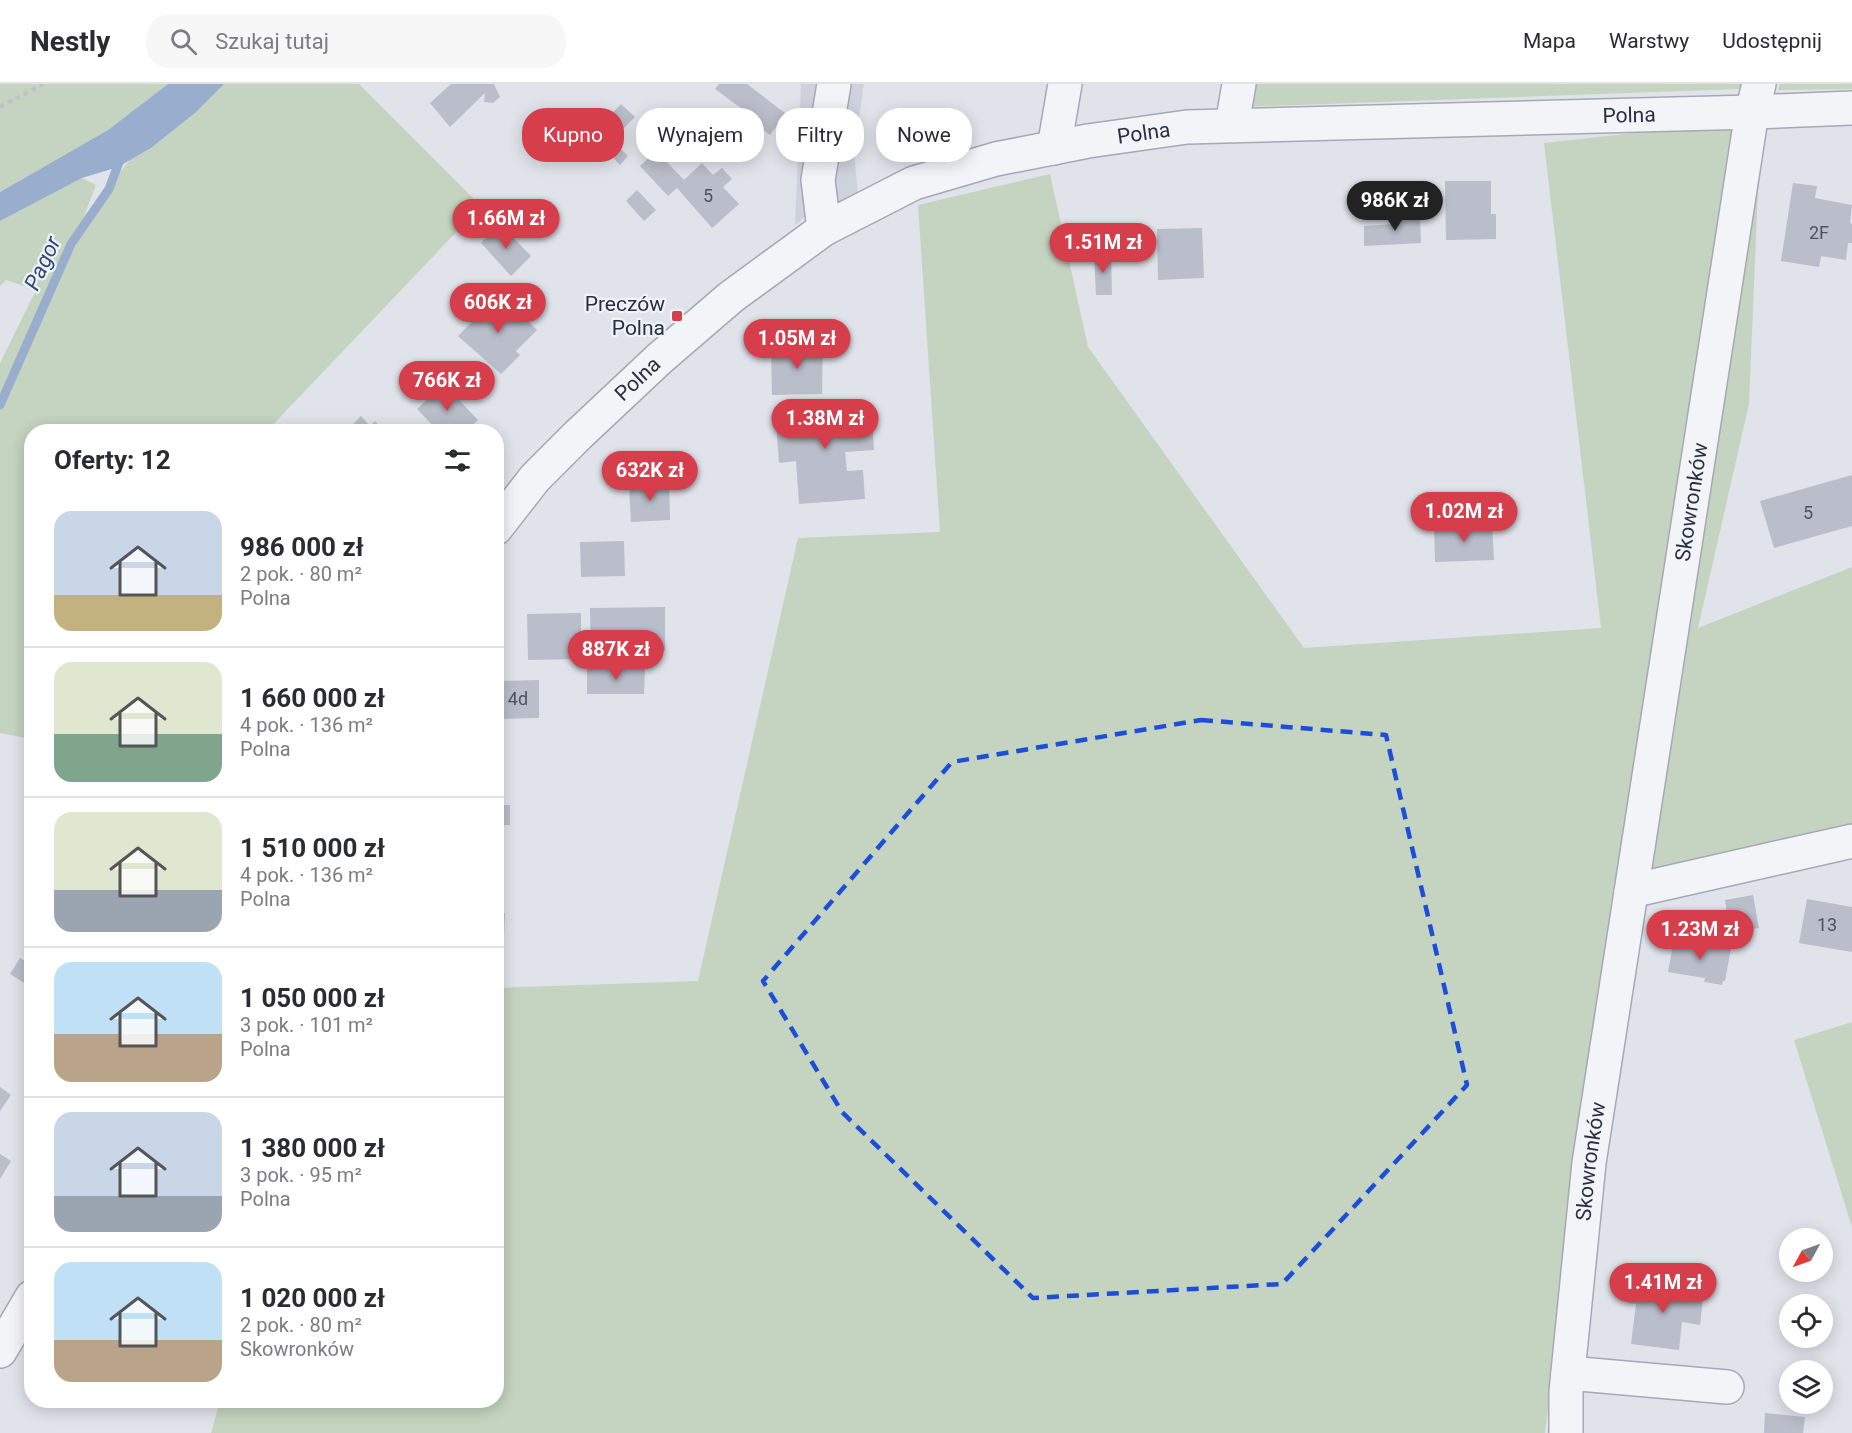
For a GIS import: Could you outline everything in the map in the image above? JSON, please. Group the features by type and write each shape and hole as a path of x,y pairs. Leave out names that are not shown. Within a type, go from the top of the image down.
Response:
{"street":[{"path":"824,229 818,180 834,84"},
{"path":"1054,148 1065,84"},
{"path":"1232,125 1239,84"},
{"name":"Polna","path":"504,518 535,478 659,359 730,297 824,229 914,183 996,159 1187,127 1756,98 1852,108"},
{"name":"Skowronków","path":"1566,1433 1568,1374 1589,1163 1756,98"},
{"path":"1631,891 1852,841"},
{"path":"0,1351 24,1310"},
{"path":"1568,1374 1727,1387"}],"path":[{"path":"0,107 43,84"}],"highlighted area":[{"path":"1201,720 1386,735 1467,1085 1282,1284 1033,1298 842,1112 763,981 952,762"}],"shaded area":[{"path":"800,84 864,84 860,108 800,108"},
{"path":"798,162 855,162 858,197 810,213 795,225"}],"green space":[{"path":"0,84 168,84 108,130 0,192"},
{"path":"224,84 359,84 481,206 274,424 24,424 24,738 0,733 0,363 36,290 6,280 0,286 0,221 82,178 96,185 84,216 130,160 151,148 195,113"},
{"path":"1240,84 1742,84 1740,89 1239,107"},
{"path":"1780,84 1852,84 1852,89 1778,90"},
{"path":"1761,119 1749,404 1698,628 1852,567 1852,826 1614,882 1545,1433 211,1433 218,1408 504,1408 504,988 698,981 798,538 940,532 918,205 1050,174 1088,347 1304,648 1601,628 1544,143"},
{"path":"1852,1022 1852,1227 1794,1040"}],"water":[{"path":"168,84 224,84 195,113 151,148 118,167 82,178 0,221 0,192 108,130"}],"building":[{"path":"451,84 494,84 500,97 493,103 484,102 485,93 450,127 430,103"},
{"path":"719,84 747,84 778,108 776,108 776,127 770,135 764,130 764,108 741,108 715,89"},
{"path":"621,104 635,117 624,128 624,108 617,108"},
{"path":"644,162 667,162 684,180 702,163 713,175 722,168 732,179 723,187 739,204 712,228 677,188 668,196 640,166"},
{"path":"1445,181 1491,181 1491,214 1496,214 1496,239 1446,240"},
{"path":"1793,183 1817,186 1815,198 1852,205 1850,223 1852,224 1852,243 1848,243 1846,260 1821,256 1819,267 1781,261"},
{"path":"637,190 656,210 644,221 626,201"},
{"path":"1420,215 1421,243 1364,246 1364,226 1395,224 1395,217"},
{"path":"500,224 531,256 511,276 481,243"},
{"path":"1202,228 1204,278 1158,280 1157,229"},
{"path":"1094,254 1111,254 1112,295 1096,295"},
{"path":"499,294 537,330 516,351 520,355 501,374 458,336"},
{"path":"823,346 822,394 772,395 771,347"},
{"path":"444,384 478,420 474,424 431,424 417,409"},
{"path":"871,404 874,450 845,452 847,471 863,470 865,499 799,504 796,461 779,463 775,410"},
{"path":"361,416 368,424 353,424"},
{"path":"1852,475 1852,526 1774,548 1760,501"},
{"path":"669,482 670,520 631,522 629,484"},
{"path":"1492,523 1494,560 1435,562 1434,525"},
{"path":"624,541 625,576 581,577 580,542"},
{"path":"665,607 665,651 591,652 590,608"},
{"path":"581,613 581,659 528,660 527,614"},
{"path":"645,668 644,694 587,694 587,669"},
{"path":"539,680 539,718 504,719 504,681"},
{"path":"504,805 510,805 510,825 504,825"},
{"path":"1753,895 1759,928 1730,933 1725,900"},
{"path":"1807,899 1852,907 1852,952 1799,943"},
{"path":"1674,939 1731,948 1725,981 1722,985 1704,982 1705,978 1668,972"},
{"path":"20,958 24,960 24,983 10,974"},
{"path":"0,1087 11,1095 0,1111"},
{"path":"0,1154 11,1161 0,1179"},
{"path":"1631,1283 1704,1292 1700,1325 1682,1322 1679,1350 1631,1344 1636,1304 1628,1303"},
{"path":"1765,1413 1805,1417 1803,1433 1764,1433"}],"waterway":[{"name":"Pagor","path":"0,405 71,244 109,189 121,157"}],"place":[{"name":"Preczów Polna","path":"677,316"}]}
